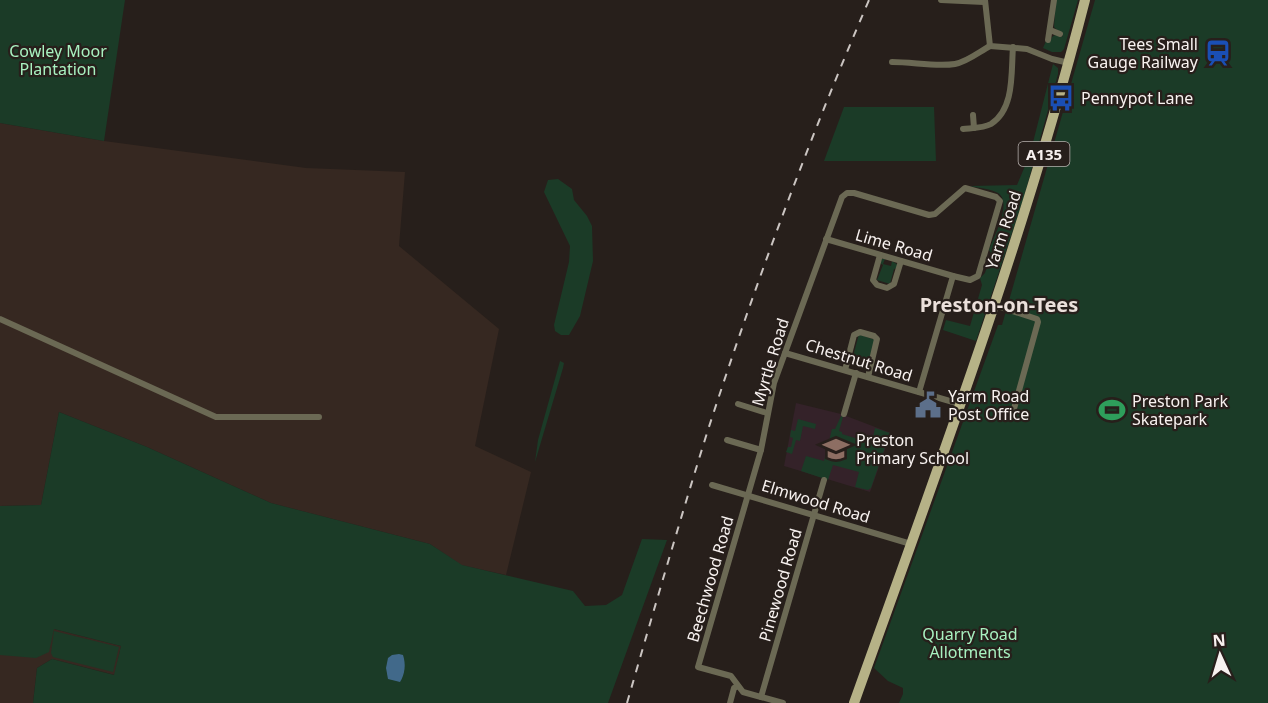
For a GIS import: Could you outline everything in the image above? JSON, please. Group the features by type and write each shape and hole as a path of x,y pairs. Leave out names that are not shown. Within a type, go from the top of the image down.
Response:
{"main road":[{"name":"Yarm Road","path":"854,703 994,305 1042,158 1085,0"}],"street":[{"path":"941,0 984,1 990,46"},
{"path":"1048,40 1054,0"},
{"path":"1050,30 1060,34"},
{"path":"892,62 958,64 990,46 1027,49 1069,63"},
{"path":"963,129 990,125 1001,116 1011,82 1013,47"},
{"path":"908,70 910,62"},
{"path":"973,115 974,128"},
{"name":"Myrtle Road","path":"748,495 761,450 770,394 842,197 847,193 854,193 929,216 935,214 965,188 998,199 1000,204 978,276 970,280 953,276"},
{"name":"Lime Road","path":"826,239 953,276"},
{"path":"880,255 873,280 877,285 887,288 894,284 901,261"},
{"path":"919,393 953,276"},
{"path":"994,305 1037,319 1038,322 1012,416"},
{"path":"0,319 216,417 319,417"},
{"path":"845,370 854,335 860,332 874,336 877,339 868,377"},
{"name":"Chestnut Road","path":"784,353 960,404"},
{"path":"844,414 856,373"},
{"path":"738,404 767,413"},
{"path":"727,440 761,450"},
{"name":"Pinewood Road","path":"761,697 824,480"},
{"name":"Elmwood Road","path":"712,485 911,544"},
{"name":"Beechwood Road","path":"738,686 731,676 698,667 748,495"},
{"path":"730,703 734,688 738,686 743,692 783,703"}],"shaded area":[{"path":"0,123 104,141 306,168 405,172 399,246 499,329 475,446 531,472 506,575 461,565 430,544 271,503 147,447 59,412 41,505 0,506"},
{"name":"Preston Primary School","path":"796,403 841,414 891,433 870,492 784,466"},
{"path":"0,625 54,629 121,646 115,675 52,659 37,668 33,703 0,703"}],"green space":[{"name":"Cowley Moor Plantation","path":"0,0 125,0 104,141 0,123"},
{"path":"1056,0 1078,0 1064,49 1061,52 1052,52 1043,48 1046,41 1050,42 1055,35 1062,37 1063,33 1054,27"},
{"name":"Quarry Road Allotments","path":"1095,0 1268,0 1268,703 899,703 903,688 888,681 874,668 998,325 1002,325"},
{"path":"1053,64 1058,68 1058,74 1024,197 976,341 943,330 946,320 970,326 982,285 980,278 985,273 991,253 989,250 1003,212 1002,198 998,193 970,186 1017,185 1030,154"},
{"path":"844,107 934,107 936,161 824,161"},
{"path":"558,179 572,189 574,200 592,226 593,261 580,316 569,335 561,335 555,331 554,325 569,262 570,246 544,192 548,180"},
{"path":"882,259 885,259 883,264 891,266 892,261 898,265 894,269 890,284 877,280 883,265 880,263"},
{"path":"859,334 875,340 866,370 849,364"},
{"path":"560,361 564,363 563,368 535,462 538,440"},
{"path":"59,412 147,447 271,503 430,544 462,565 573,591 585,606 606,605 622,595 642,539 667,540 608,703 33,703 37,668 52,659 114,675 121,646 54,629 49,652 36,658 0,655 0,506 41,505"},
{"path":"841,416 843,417 839,431 842,434 861,440 862,436 873,437 875,428 890,433 871,488 868,490 855,487 859,472 833,465 828,480 801,471 806,456 824,461 832,429 835,429"},
{"path":"798,419 816,424 815,429 803,426 800,441 796,440 792,454 786,452 788,447 791,447 793,438 790,437 791,430 795,431"},
{"path":"54,631 119,647 113,672 53,657 51,653"}],"water":[{"path":"403,655 405,665 400,682 388,679 386,668 388,658"}],"railway":[{"path":"627,703 725,378 803,161 869,0"}],"place":[{"name":"Tees Small Gauge Railway","path":"1218,53"},
{"name":"Pennypot Lane","path":"1061,98"},
{"name":"Yarm Road Post Office","path":"928,405"},
{"name":"Preston Park Skatepark","path":"1112,410"},
{"name":"Preston Primary School","path":"836,449"}],"district":[{"name":"Preston-on-Tees","path":"999,304"}]}
